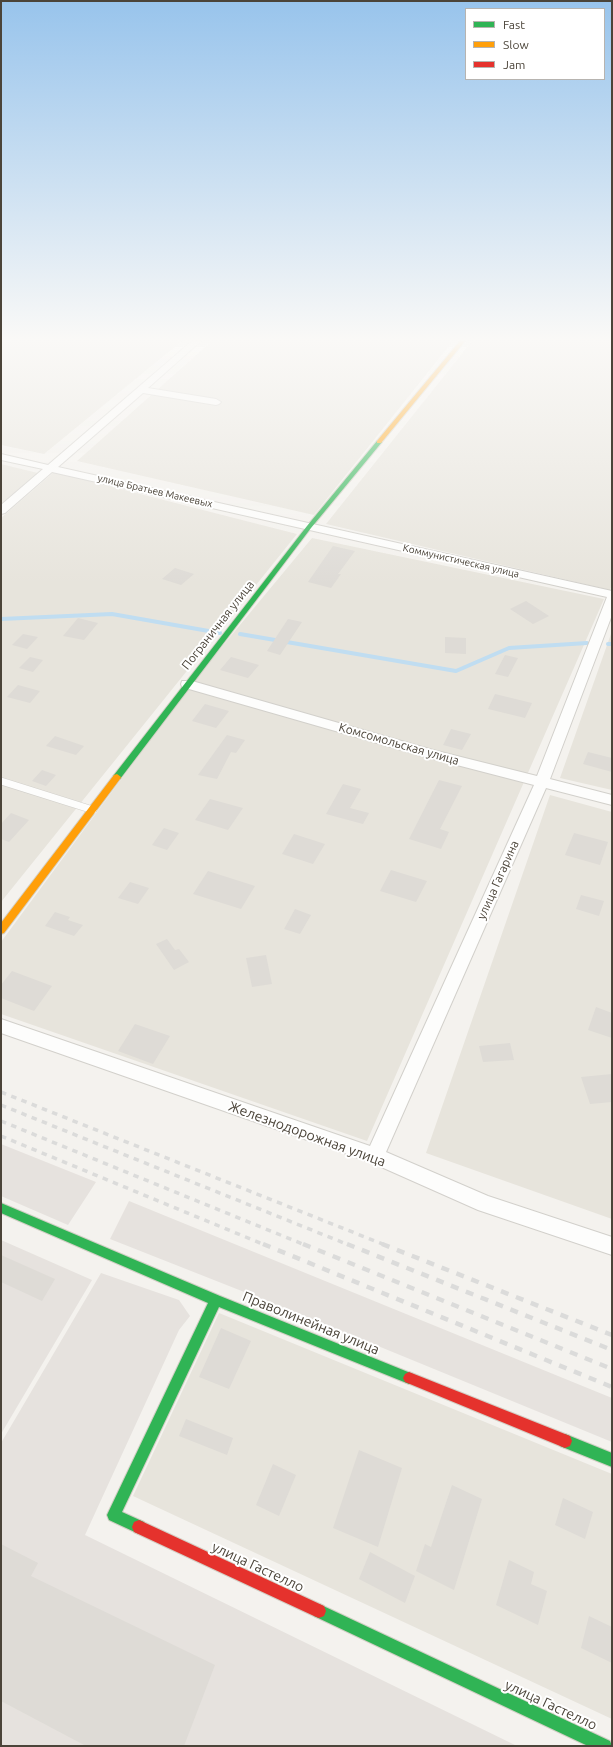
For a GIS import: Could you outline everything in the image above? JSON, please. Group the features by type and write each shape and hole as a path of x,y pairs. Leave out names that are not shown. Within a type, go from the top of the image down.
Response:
{"street":[{"path":"1,510 103,423"},
{"name":"Пограничная улица","path":"1,930 187,684 310,527 395,423"},
{"name":"улица Братьев Макеевых","path":"1,457 310,527"},
{"name":"Коммунистическая улица","path":"310,527 612,595"},
{"name":"улица Гагарина","path":"375,1156 542,782 612,599"},
{"name":"Комсомольская улица","path":"187,684 431,754 612,800"},
{"name":"Железнодорожная улица","path":"1,1026 375,1156 485,1204 612,1246"},
{"name":"Праволинейная улица","path":"1,1208 216,1300 612,1460"},
{"name":"улица Гастелло","path":"216,1300 114,1515 606,1746"}],"lane":[{"path":"1,781 93,810"}],"shaded area":[{"path":"1,423 82,423 44,454 1,445"},
{"path":"120,423 388,423 314,515 77,461"},
{"path":"407,423 612,423 612,585 610,590 326,524"},
{"path":"1,464 38,473 1,504"},
{"path":"54,472 297,534 1,902 1,518"},
{"path":"312,538 604,599 367,1141 1,1014 1,942 196,678"},
{"path":"612,631 612,790 560,778"},
{"path":"550,795 612,812 612,1219 426,1153"},
{"path":"1,1144 96,1182 68,1225 1,1196"},
{"path":"129,1201 612,1398 612,1442 300,1314 110,1239"},
{"path":"1,1240 92,1280 1,1434"},
{"path":"101,1273 179,1300 190,1316 179,1330 85,1535 517,1746 1,1746 1,1443"},
{"path":"219,1313 612,1474 612,1719 133,1496"}],"building":[{"path":"333,546 355,551 338,574 341,574 331,588 308,582"},
{"path":"175,568 194,574 181,585 162,579"},
{"path":"526,601 549,616 533,624 510,609"},
{"path":"78,618 98,623 84,640 63,636"},
{"path":"288,619 302,622 280,655 267,651"},
{"path":"23,634 38,637 27,649 12,645"},
{"path":"445,637 466,638 466,654 445,653"},
{"path":"505,655 518,658 508,677 495,674"},
{"path":"30,657 43,660 33,672 19,668"},
{"path":"231,657 259,665 248,678 220,670"},
{"path":"18,685 40,691 30,703 7,697"},
{"path":"495,694 532,703 525,718 488,709"},
{"path":"205,704 229,711 216,728 192,721"},
{"path":"451,729 471,734 462,750 443,745"},
{"path":"227,735 245,740 236,753 231,752 217,779 198,775"},
{"path":"55,736 84,746 76,755 46,746"},
{"path":"588,752 612,758 612,772 583,764"},
{"path":"42,770 56,775 46,786 32,781"},
{"path":"439,780 462,786 440,829 449,832 441,849 409,839"},
{"path":"343,784 361,789 350,808 369,813 363,824 326,814"},
{"path":"210,799 243,808 228,830 195,820"},
{"path":"11,813 29,820 9,842 1,839 1,824"},
{"path":"164,828 179,833 167,850 152,845"},
{"path":"574,833 608,842 600,865 565,855"},
{"path":"294,834 325,844 313,864 282,854"},
{"path":"391,870 427,881 416,902 380,891"},
{"path":"208,871 255,886 241,909 193,894"},
{"path":"130,882 149,888 138,904 118,898"},
{"path":"581,895 604,901 599,916 576,909"},
{"path":"295,909 311,915 300,934 284,929"},
{"path":"55,912 70,917 68,920 83,925 74,936 45,926"},
{"path":"167,939 175,950 179,949 189,962 174,970 156,944"},
{"path":"266,955 272,984 252,987 246,958"},
{"path":"12,971 52,986 34,1011 1,998 1,985"},
{"path":"596,1007 612,1013 612,1038 588,1030"},
{"path":"135,1024 170,1036 153,1064 118,1051"},
{"path":"510,1043 514,1060 483,1062 479,1046"},
{"path":"612,1074 612,1102 590,1104 581,1077"},
{"path":"1,1255 55,1279 42,1301 1,1282"},
{"path":"221,1328 251,1341 229,1389 199,1377"},
{"path":"186,1419 233,1438 227,1455 179,1436"},
{"path":"359,1450 402,1468 378,1547 333,1528"},
{"path":"273,1464 296,1475 279,1516 256,1505"},
{"path":"452,1485 482,1499 454,1590 416,1571 425,1544 431,1547"},
{"path":"563,1498 593,1512 585,1539 555,1525"},
{"path":"1,1544 38,1563 31,1576 215,1665 184,1746 86,1746 1,1701"},
{"path":"370,1552 415,1576 405,1603 359,1579"},
{"path":"509,1560 534,1572 531,1584 547,1591 538,1625 496,1605"},
{"path":"589,1616 612,1627 612,1663 581,1648"}],"waterway":[{"path":"1,619 112,614 220,633"},
{"path":"240,634 456,671 509,648 587,643"}],"railway":[{"path":"1,1092 385,1245"},
{"path":"1,1105 349,1245"},
{"path":"1,1121 305,1245"},
{"path":"1,1136 265,1245"},
{"path":"263,1244 612,1387"},
{"path":"303,1244 612,1369"},
{"path":"347,1244 612,1350"},
{"path":"382,1244 612,1335"}],"traffic: fast":[{"path":"117,777 309,527 379,442"},
{"path":"1,1208 216,1300 409,1378"},
{"path":"139,1527 114,1515 216,1300"},
{"path":"565,1441 612,1460"},
{"path":"319,1611 605,1746"}],"traffic: slow":[{"path":"379,442 395,423"},
{"path":"1,930 117,777"}],"traffic: jam":[{"path":"409,1378 565,1441"},
{"path":"139,1527 319,1611"}]}
